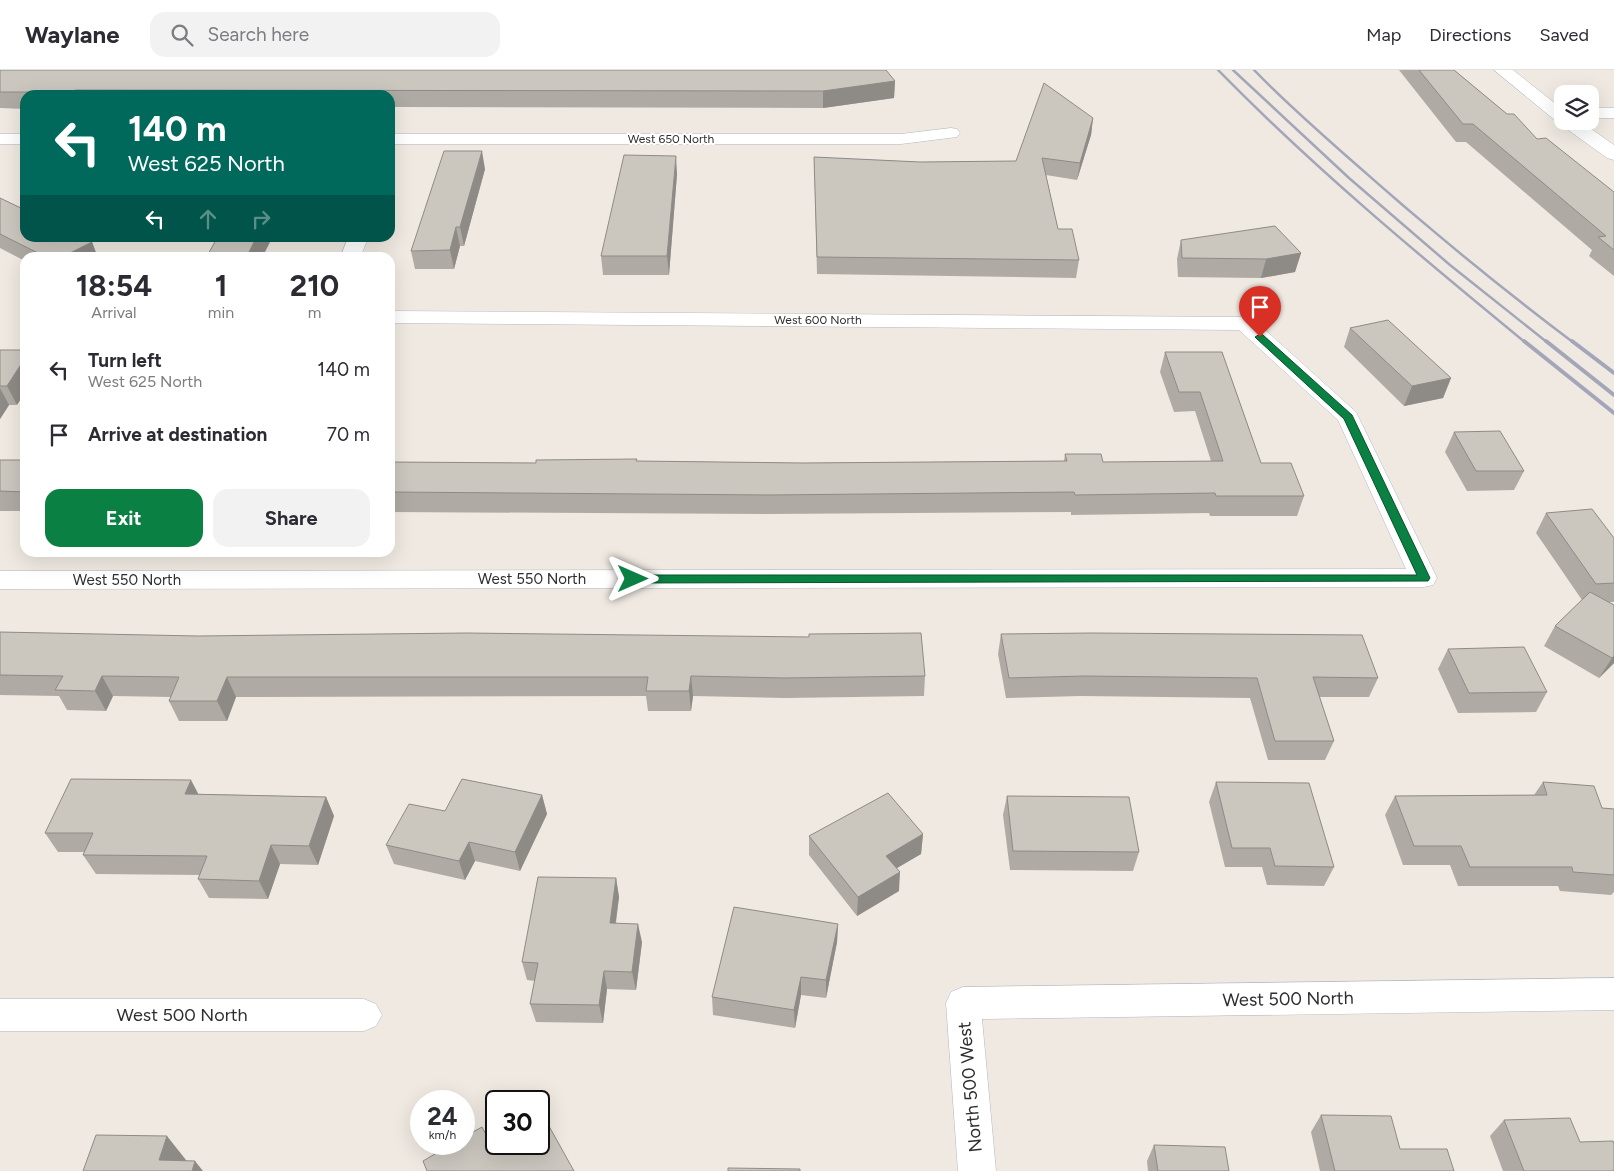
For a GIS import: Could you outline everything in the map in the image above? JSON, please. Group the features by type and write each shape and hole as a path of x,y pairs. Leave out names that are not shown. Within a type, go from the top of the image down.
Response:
{"street":[{"path":"1502,70 1554,109"},
{"path":"1599,113 1614,113"},
{"path":"1582,130 1614,154"},
{"name":"West 650 North","path":"395,145 901,139 951,133"},
{"path":"0,139 20,139"},
{"name":"West 600 North","path":"395,317 1245,324 1348,418 1424,578"},
{"name":"West 550 North","path":"0,580 1424,578"},
{"name":"West 500 North","path":"963,1003 1614,994"},
{"name":"North 500 West","path":"963,1003 977,1171"},
{"name":"West 500 North","path":"0,1015 364,1016"}],"building":[{"path":"0,70 886,70 895,81 823,91 20,90 20,92 0,92"},
{"path":"1419,70 1454,70 1507,114 1514,114 1537,139 1546,138 1614,192 1614,250 1598,237 1606,236 1473,124 1463,124"},
{"path":"1044,83 1093,118 1080,163 1042,158 1058,229 1072,229 1079,260 817,257 814,157 920,162 1016,161"},
{"path":"444,151 482,151 460,227 456,227 450,250 411,251"},
{"path":"624,155 676,156 667,256 601,256"},
{"path":"0,198 20,208 20,242 92,242 72,252 36,252 0,234"},
{"path":"1275,226 1301,253 1266,259 1182,258 1181,240"},
{"path":"215,242 254,242 249,252 209,252"},
{"path":"1388,320 1451,378 1412,386 1350,328"},
{"path":"0,350 20,350 20,366 7,386 0,386"},
{"path":"1165,352 1222,352 1261,463 1291,463 1304,496 1216,496 1215,493 1075,495 1074,492 769,495 395,492 395,462 536,463 536,460 637,459 636,461 802,463 1067,461 1065,454 1101,454 1103,462 1223,461 1200,392 1179,392"},
{"path":"1500,431 1524,471 1476,471 1454,432"},
{"path":"0,460 20,460 20,492 0,491"},
{"path":"1592,509 1614,538 1614,583 1596,584 1546,513"},
{"path":"1590,592 1614,605 1614,656 1612,658 1555,626"},
{"path":"0,632 198,636 466,633 809,637 809,634 921,633 925,676 785,678 691,676 689,691 646,691 648,677 227,677 217,701 169,701 179,677 102,676 95,691 55,690 63,676 0,675"},
{"path":"1001,634 1362,635 1378,678 1313,677 1334,741 1275,741 1257,678 1085,676 1009,678"},
{"path":"1524,647 1547,692 1469,693 1448,649"},
{"path":"71,779 191,780 185,794 326,797 309,846 271,845 259,881 198,879 207,856 83,855 93,833 45,833"},
{"path":"462,779 542,795 515,852 469,842 459,861 386,845 409,804 445,811"},
{"path":"1216,782 1309,783 1334,867 1275,866 1270,848 1232,848"},
{"path":"1543,782 1594,786 1602,808 1614,809 1614,875 1573,872 1572,867 1470,867 1461,846 1414,846 1395,796 1547,795"},
{"path":"888,793 923,834 886,856 900,872 858,897 809,836"},
{"path":"1007,796 1129,797 1139,852 1013,851"},
{"path":"538,877 616,878 610,923 638,924 632,972 604,971 599,1005 530,1004 538,963 522,962"},
{"path":"734,907 838,924 826,980 801,977 794,1010 712,997"},
{"path":"1321,1115 1391,1116 1400,1149 1447,1149 1454,1171 1335,1171"},
{"path":"1570,1118 1580,1142 1613,1141 1614,1171 1524,1171 1504,1120"},
{"path":"482,1127 485,1132 485,1155 550,1155 550,1128 574,1171 427,1171 423,1161 433,1155 475,1155 475,1131"},
{"path":"96,1135 167,1136 159,1160 195,1161 192,1171 83,1171"},
{"path":"1154,1145 1225,1147 1229,1171 1158,1171"},
{"path":"728,1168 800,1169 800,1171 728,1171"}],"railway":[{"path":"1218,70 1330,177 1526,343"},
{"path":"1233,70 1349,178 1450,265 1548,343"},
{"path":"1254,70 1302,116 1405,207 1574,343"},
{"path":"1524,341 1614,413"},
{"path":"1546,341 1614,395"},
{"path":"1572,341 1614,373"}],"route":[{"path":"633,579 1424,578 1348,418 1260,337"}]}
